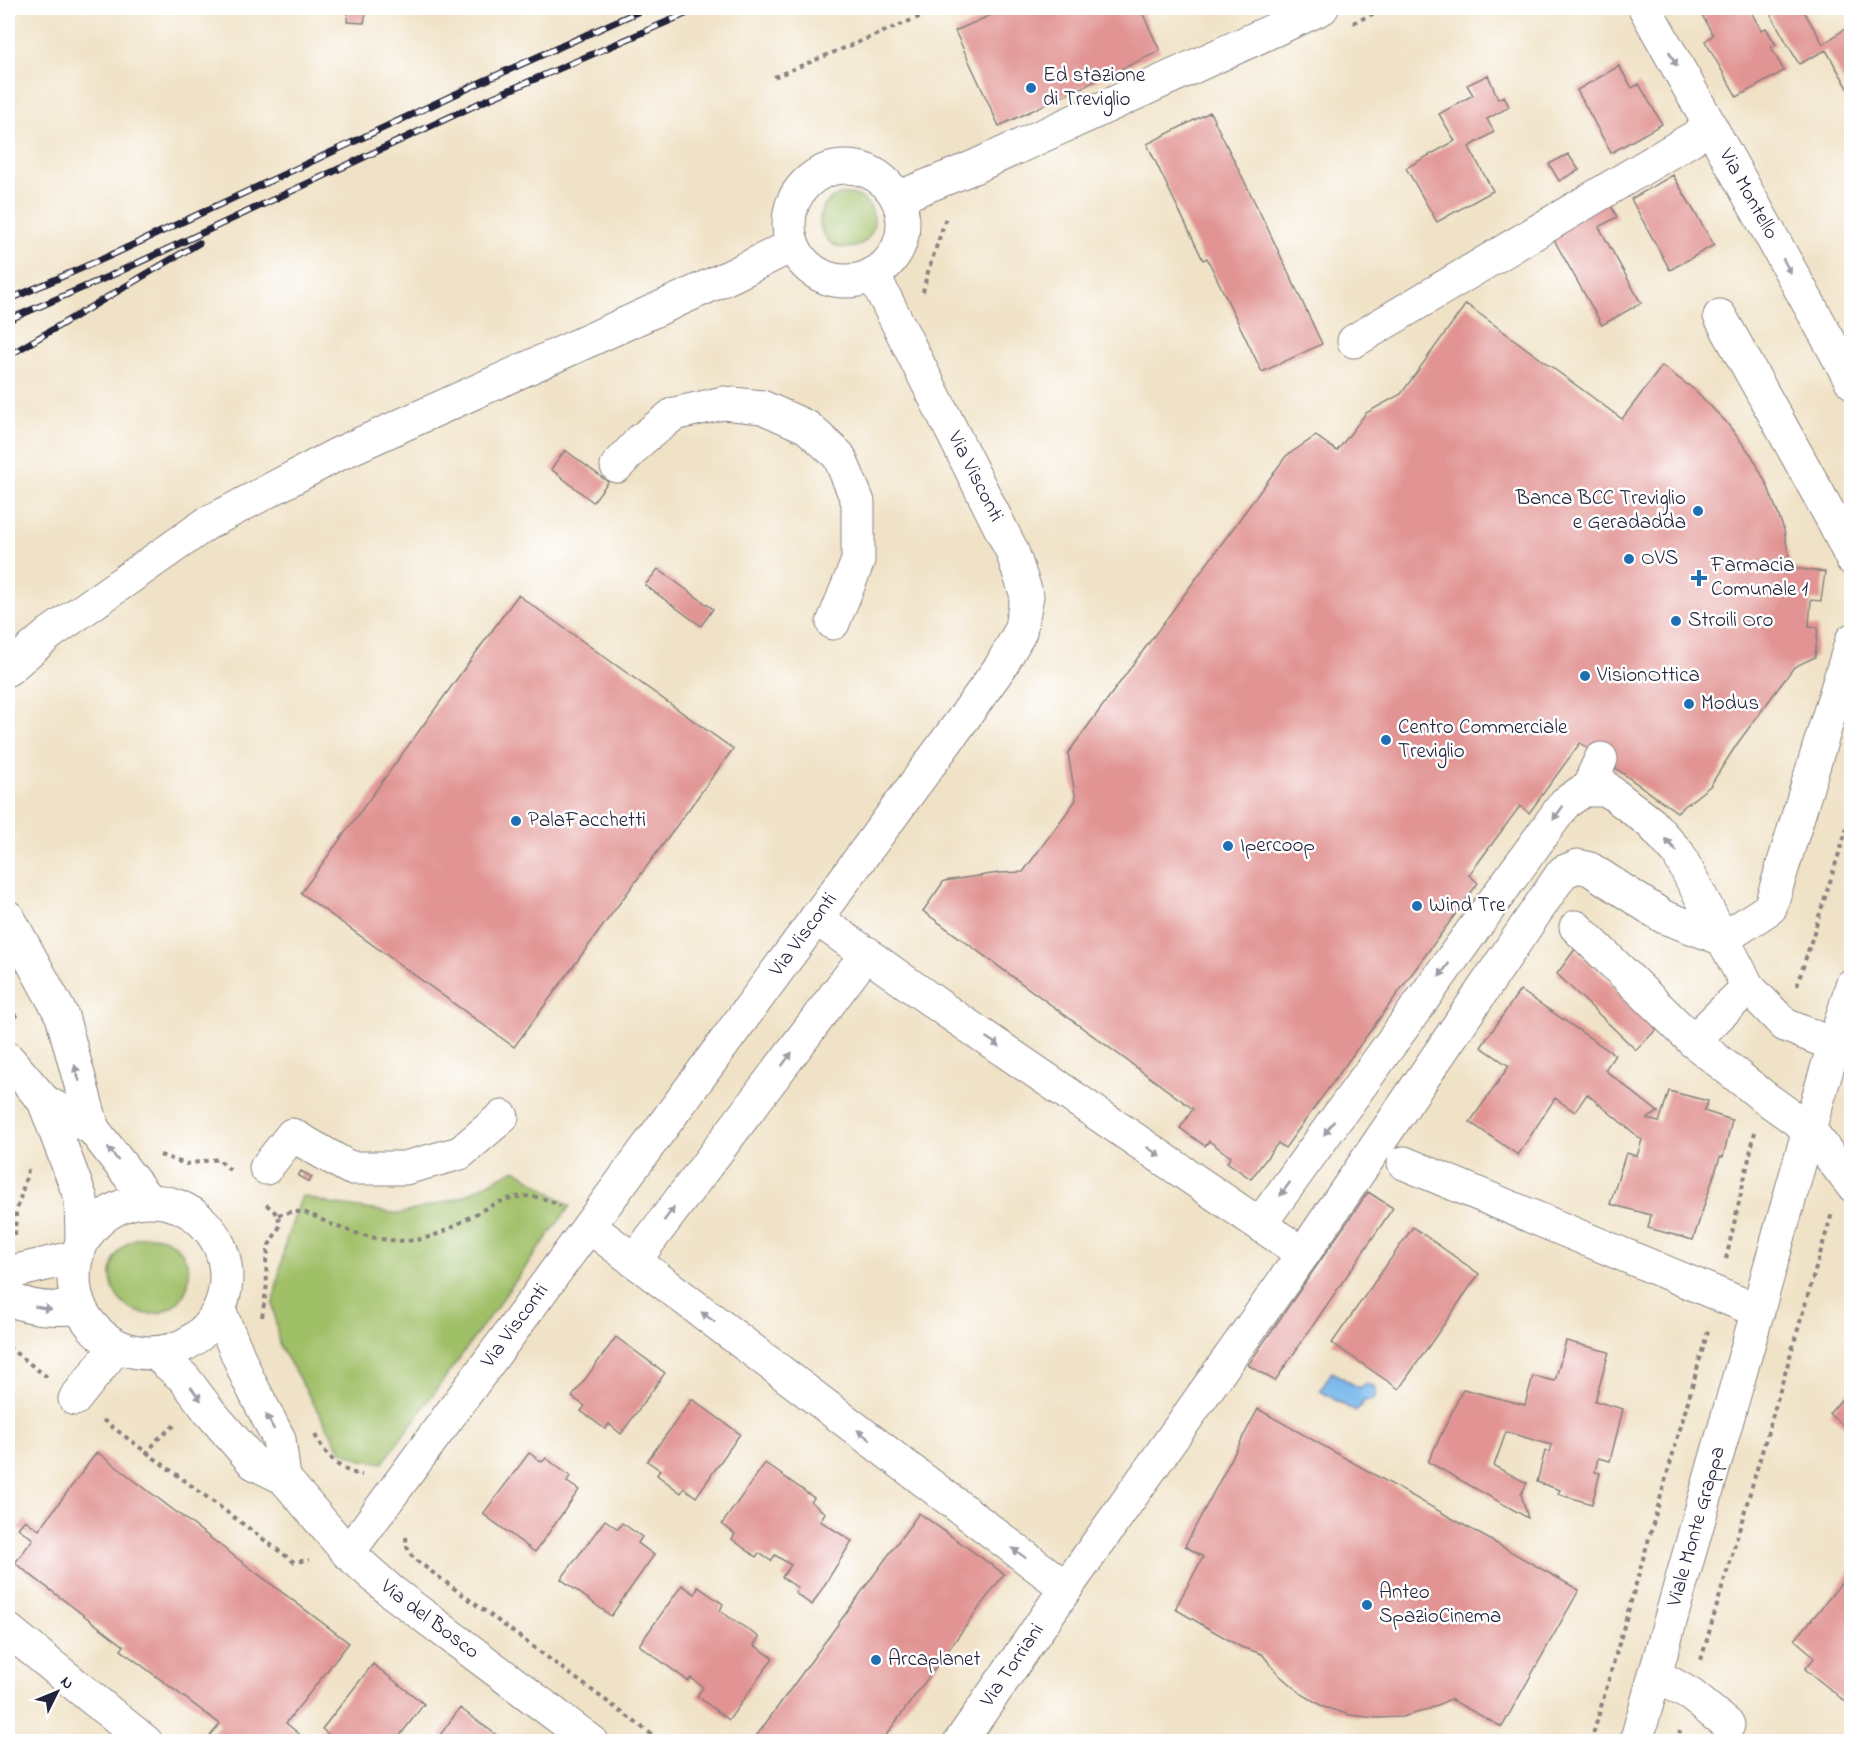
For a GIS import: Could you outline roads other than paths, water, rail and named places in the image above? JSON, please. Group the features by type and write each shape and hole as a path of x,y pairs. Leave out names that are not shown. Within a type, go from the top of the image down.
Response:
{"street":[{"path":"897,198 974,166 1322,8"},
{"name":"Via Montello","path":"1645,8 1851,382"},
{"path":"1354,340 1710,128"},
{"path":"844,167 867,170 887,184 897,198 903,219 900,242 888,261 873,274 850,280 828,278 808,267 793,245 789,227 792,205 802,186 826,170 844,167"},
{"path":"8,669 49,633 216,519 336,455 723,280 793,245"},
{"name":"Via Visconti","path":"348,1553 1001,666 1020,632 1027,596 1012,551 873,274"},
{"path":"1720,316 1835,524 1851,559"},
{"path":"617,466 641,440 674,414 723,402 762,407 807,427 839,456 858,502 858,561 833,623"},
{"path":"1723,939 1770,908 1851,640"},
{"path":"1260,1224 1565,803 1605,775 1678,853 1748,987 1785,1025 1834,1045"},
{"name":"Via Torriani","path":"960,1742 1066,1588 1304,1254 1563,872 1578,866 1590,868 1664,917 1723,939"},
{"path":"8,917 62,1016 93,1129 148,1200"},
{"path":"816,918 945,1010 1304,1254"},
{"path":"1576,927 1693,1041 1809,1129 1847,1180"},
{"path":"634,1261 867,953"},
{"name":"Viale Monte Grappa","path":"1636,1742 1851,985"},
{"path":"1693,1041 1748,987"},
{"path":"8,1059 44,1101 93,1129"},
{"path":"44,1101 81,1199 79,1249 74,1288 80,1307 93,1327 117,1346 138,1352 155,1353 173,1350 193,1340 207,1327 219,1310 225,1292 224,1257 215,1236 201,1220 190,1212 172,1204 148,1200 129,1203 109,1212 92,1227 79,1249 9,1281 38,1307 56,1310 80,1307"},
{"path":"263,1183 292,1135 350,1168 405,1168 460,1153 502,1117"},
{"path":"1404,1163 1758,1311"},
{"path":"590,1227 1066,1588"},
{"path":"219,1310 248,1379 279,1439 284,1478"},
{"path":"75,1399 117,1346"},
{"name":"Via del Bosco","path":"155,1353 184,1378 254,1463 284,1478 348,1553 392,1592 592,1742"},
{"path":"8,1630 146,1742"},
{"path":"1655,1674 1691,1695 1728,1725"}],"water":[{"path":"1332,1372 1359,1388 1364,1384 1374,1386 1375,1398 1364,1401 1356,1412 1320,1391"}],"railway":[{"path":"8,300 105,258 475,85 646,8"},
{"path":"8,320 112,275 482,102 699,8"},
{"path":"8,356 199,243"}],"place":[{"name":"Ed stazione di Treviglio","path":"1031,88"},
{"name":"Banca BCC Treviglio e Geradadda","path":"1698,511"},
{"name":"OVS","path":"1629,559"},
{"name":"Farmacia Comunale 1","path":"1699,578"},
{"name":"Stroili Oro","path":"1676,621"},
{"name":"VisionOttica","path":"1585,676"},
{"name":"Modus","path":"1689,704"},
{"name":"Centro Commerciale Treviglio","path":"1386,740"},
{"name":"PalaFacchetti","path":"516,821"},
{"name":"Ipercoop","path":"1228,846"},
{"name":"Wind Tre","path":"1417,906"},
{"name":"Anteo SpazioCinema","path":"1367,1605"},
{"name":"Arcaplanet","path":"876,1660"}]}
